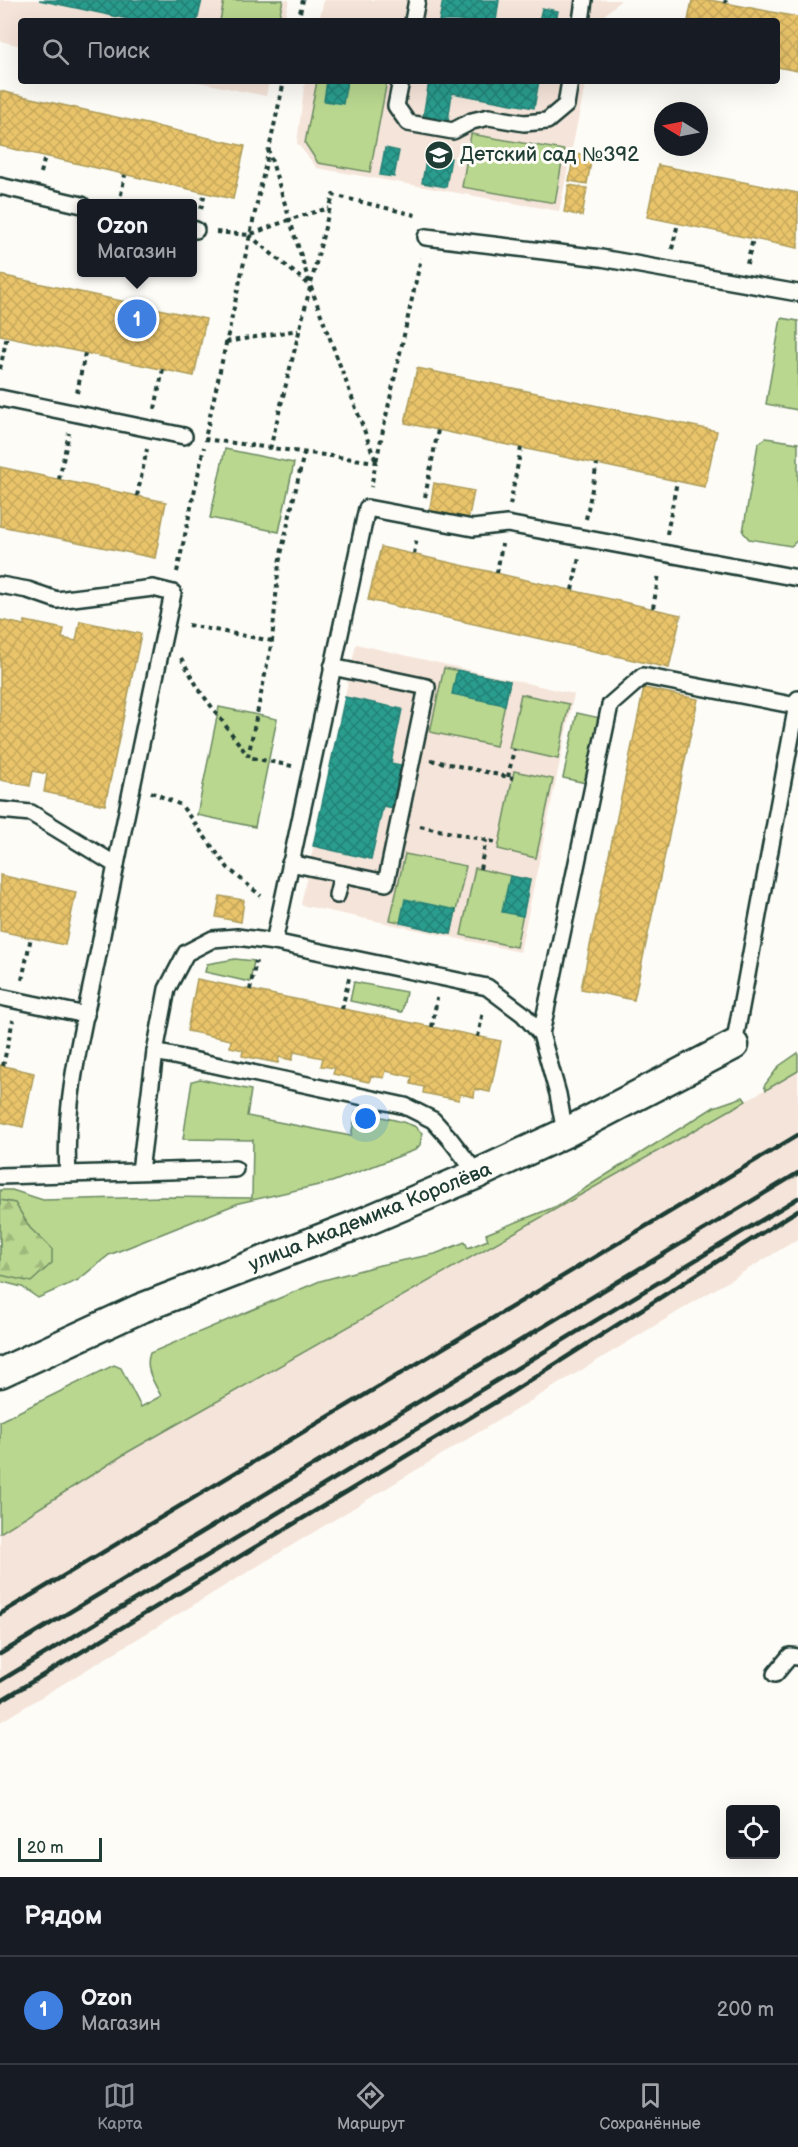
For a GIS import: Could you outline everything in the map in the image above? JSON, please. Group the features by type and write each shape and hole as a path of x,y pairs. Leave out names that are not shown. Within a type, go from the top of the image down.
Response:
{"street":[{"name":"улица Академика Королёва","path":"0,1373 138,1309 364,1222 477,1174 565,1133 734,1045"}],"lane":[{"path":"414,18 417,0"},
{"path":"581,18 584,0"},
{"path":"400,84 396,106 408,123 453,131 472,121 489,117 524,123 547,121 566,105 570,84"},
{"path":"0,186 77,204"},
{"path":"426,237 601,258 798,293"},
{"path":"0,398 74,406 153,422 184,436"},
{"path":"274,942 367,508 473,528 507,524 798,578"},
{"path":"0,585 28,590 57,600 153,588 173,593 86,1015 68,1117 66,1142 68,1174"},
{"path":"291,863 386,883 399,822 427,687 332,667"},
{"path":"541,1034 610,705 643,676 797,703 794,745 734,1045"},
{"path":"0,810 31,813 116,865"},
{"path":"337,895 342,874"},
{"path":"140,1171 155,1052 167,989 186,953 213,939 237,937 274,942 487,987 523,1014 541,1034 558,1094 565,1133"},
{"path":"0,997 86,1015"},
{"path":"155,1052 405,1106 433,1120 477,1174"},
{"path":"0,1176 235,1169"},
{"path":"775,1674 790,1656 798,1657"}],"path":[{"path":"299,18 303,0"},
{"path":"173,593 283,84"},
{"path":"268,149 310,285 376,462"},
{"path":"120,199 125,175"},
{"path":"270,448 333,195 424,217 426,237 367,508"},
{"path":"197,230 249,235 329,208"},
{"path":"671,256 678,224"},
{"path":"249,235 310,285"},
{"path":"746,270 753,238"},
{"path":"226,342 298,330"},
{"path":"0,369 7,336"},
{"path":"59,479 85,353"},
{"path":"137,496 163,369"},
{"path":"414,554 438,430"},
{"path":"184,436 376,462"},
{"path":"248,757 272,641 279,563 304,453"},
{"path":"166,626 272,641"},
{"path":"166,626 200,691 248,757 310,770"},
{"path":"412,756 510,777 514,750"},
{"path":"133,784 181,805 228,868 280,913"},
{"path":"399,822 499,843"},
{"path":"480,869 486,840"},
{"path":"250,990 256,960"},
{"path":"342,1009 349,978"},
{"path":"432,1027 437,997"},
{"path":"478,1037 484,1006"}],"shaded area":[{"path":"0,0 289,0 285,18 18,18 18,45 0,41"},
{"path":"324,0 621,0 601,18 320,18"},
{"path":"208,84 268,84 266,96"},
{"name":"Детский сад №392","path":"305,84 585,84 559,211 317,168 297,143"},
{"path":"356,644 574,694 520,952 301,905"},
{"path":"798,1071 798,1239 0,1722 0,1533 128,1452"}],"green space":[{"path":"224,0 283,0 279,18 221,18"},
{"path":"316,84 386,84 370,172 318,163 305,143"},
{"path":"471,134 564,150 555,203 462,187"},
{"path":"781,318 798,321 798,410 766,404"},
{"path":"766,438 798,443 798,540 791,546 749,539 743,532 758,444"},
{"path":"225,449 294,463 279,532 210,518"},
{"path":"444,668 510,681 496,746 430,732"},
{"path":"521,694 569,704 558,759 509,748"},
{"path":"219,707 277,719 255,827 197,815"},
{"path":"577,713 600,718 586,783 563,778"},
{"path":"514,771 553,779 536,858 498,849"},
{"path":"405,854 466,866 451,934 390,920"},
{"path":"475,868 530,880 516,947 461,935"},
{"path":"235,959 254,961 250,982 205,972 207,964"},
{"path":"354,982 406,992 402,1012 350,1001"},
{"path":"798,1053 798,1071 766,1090 764,1086 779,1066"},
{"path":"200,1079 251,1090 247,1116 351,1136 356,1111 414,1126 422,1133 420,1145 415,1150 332,1182 239,1203 109,1255 78,1280 38,1298 22,1287 3,1282 0,1284 0,1190 12,1190 43,1200 163,1197 252,1198 253,1140 183,1139 192,1081"},
{"path":"743,1097 746,1101 128,1452 0,1533 0,1421 114,1365 121,1368 141,1407 161,1396 149,1370 150,1353 320,1281 380,1265 435,1254 465,1242 468,1248 488,1240 486,1234 557,1206 714,1107"},
{"path":"0,1200 15,1203 30,1228 52,1249 52,1263 31,1282 0,1275"}],"building: Жильё":[{"path":"692,0 710,0 798,17 798,71 780,68 780,18 689,18"},
{"path":"0,91 245,146 233,199 0,146"},
{"path":"574,153 592,156 587,184 569,181"},
{"path":"658,165 798,193 798,248 647,217"},
{"path":"569,185 587,188 582,216 564,212"},
{"path":"0,275 206,319 194,376 0,335"},
{"path":"417,368 717,431 705,487 405,423"},
{"path":"0,467 166,502 155,558 0,526"},
{"path":"434,483 474,491 468,521 429,514"},
{"path":"381,547 681,615 669,668 368,600"},
{"path":"0,620 24,625 25,621 64,629 62,638 76,641 80,621 141,634 105,805 44,792 47,774 33,771 30,786 0,780"},
{"path":"644,688 698,699 634,1000 581,989"},
{"path":"0,875 76,892 65,945 0,931"},
{"path":"220,896 244,900 241,922 216,917"},
{"path":"197,979 501,1041 490,1092 475,1089 474,1097 460,1094 459,1100 423,1093 424,1087 411,1084 412,1077 386,1071 384,1078 371,1076 369,1082 333,1074 335,1068 321,1066 323,1058 294,1052 292,1060 279,1057 278,1063 242,1056 243,1050 230,1047 231,1040 187,1031"},
{"path":"0,1065 34,1073 23,1127 0,1122"}],"building: Школы":[{"path":"39,0 202,0 198,18 123,18"},
{"path":"443,0 499,0 496,18 440,18"},
{"path":"542,8 558,11 557,18 540,18"},
{"path":"327,84 346,84 343,104 324,101"},
{"path":"428,84 538,84 534,108 452,93 448,121 423,117"},
{"path":"385,148 399,151 394,177 380,175"},
{"path":"427,154 451,158 446,187 422,183"},
{"path":"457,670 510,681 505,705 452,694"},
{"path":"345,697 402,709 391,763 401,765 392,808 383,806 371,859 313,846"},
{"path":"510,876 530,880 523,916 502,912"},
{"path":"405,899 456,910 451,934 400,923"}],"railway":[{"path":"0,1614 798,1135"},
{"path":"0,1654 798,1173"},
{"path":"0,1681 798,1198"},
{"path":"0,1701 499,1400 798,1210"}],"place":[{"name":"Детский сад №392","path":"439,155"},
{"name":"Ozon","path":"137,319"}]}
